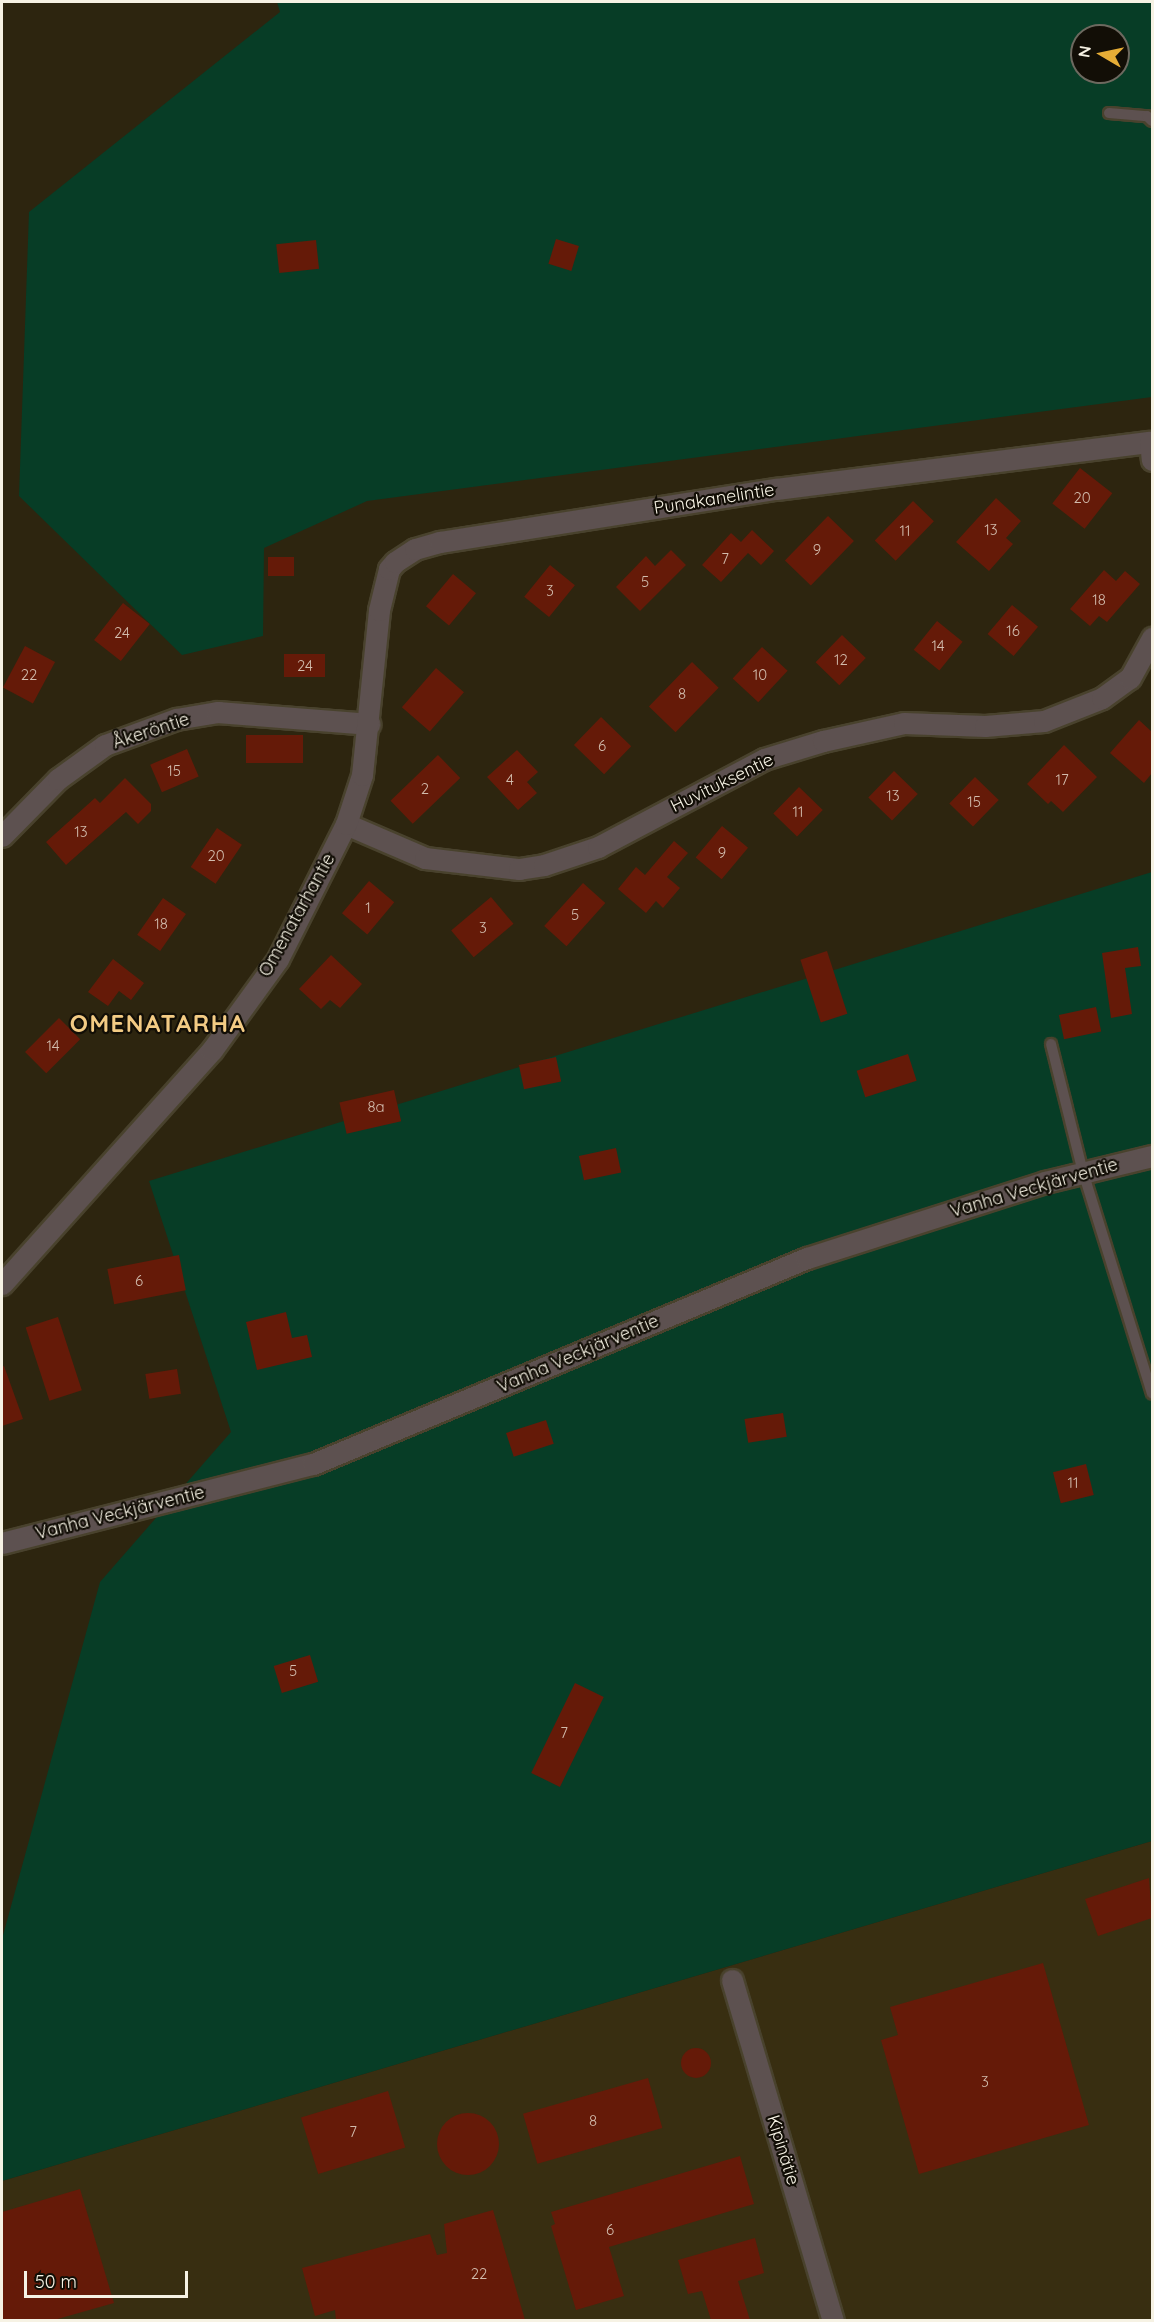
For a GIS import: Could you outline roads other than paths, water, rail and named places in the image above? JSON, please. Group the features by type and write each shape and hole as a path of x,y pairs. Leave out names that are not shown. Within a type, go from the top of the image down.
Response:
{"street":[{"name":"Punakanelintie","path":"375,672 379,610 389,570 414,549 776,489 1151,451"},
{"name":"Huvituksentie","path":"346,824 425,858 519,869 544,865 598,848 764,759 823,741 904,723 985,726 1044,721 1102,698 1130,678 1152,638"},
{"name":"Omenatarhantie","path":"2,1284 212,1050 278,959 346,824 362,775 375,672"},
{"name":"Åkeröntie","path":"2,836 57,779 105,745 176,719 218,712 370,724"},
{"name":"Vanha Veckjärventie","path":"2,1542 312,1464 807,1258 1083,1172 1152,1156"},
{"name":"Kipinätie","path":"732,1980 833,2320"}],"lane":[{"path":"1109,113 1147,116 1152,121"},
{"path":"1051,1044 1083,1172 1152,1393"}],"district":[{"name":"OMENATARHA","path":"158,1024"}]}
